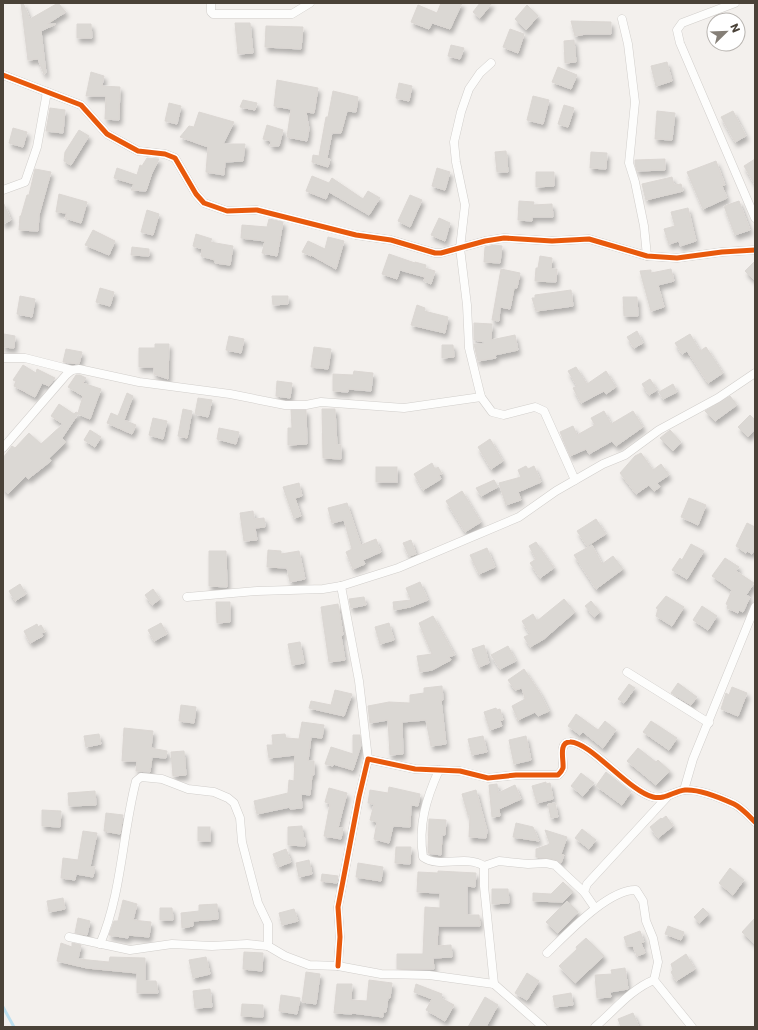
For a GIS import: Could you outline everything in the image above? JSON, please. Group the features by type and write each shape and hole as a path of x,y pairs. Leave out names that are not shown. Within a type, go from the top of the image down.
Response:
{"street":[{"path":"211,3 211,12 213,14 292,14 310,3"},
{"path":"735,3 682,23 677,30 680,43 755,218"},
{"path":"622,19 628,44 635,102 628,163 636,182 644,226 647,256"},
{"path":"491,63 480,73 469,89 460,112 454,142 456,162 465,205 460,248 467,305 469,348 482,397 492,412 504,415 535,407 544,411 575,480"},
{"path":"3,74 81,105 107,134 138,152 165,154 175,158 196,194 204,203 227,211 257,210 356,235 391,240 435,253 504,238 552,240 589,239 647,256 677,258 722,252 755,250"},
{"path":"3,190 25,182 37,147 47,92"},
{"path":"3,358 25,358 72,370 79,369 139,382 230,394 285,405 306,405 321,402 404,408 482,397"},
{"path":"3,448 72,370"},
{"path":"187,597 257,591 323,589 341,586 398,568 519,517 575,480 603,464 625,455 659,430 718,398 755,373"},
{"path":"338,966 340,900 359,797 368,759 359,681 341,586"},
{"path":"684,790 693,759 709,723 755,607"},
{"path":"627,672 709,723"},
{"path":"368,759 415,769 460,771 488,778 516,775 558,775 563,766 563,747 566,743 571,742 576,743 598,758 632,785 653,798 668,796 684,790 697,791 736,804 755,822"},
{"path":"439,770 425,804 421,830 423,857 430,862 467,860 477,861 484,866"},
{"path":"100,944 107,928 123,859 136,781 141,777 162,779 200,792 214,792 228,798 234,803 240,818 242,842 258,903 268,924 268,946"},
{"path":"584,892 586,884 668,796"},
{"path":"484,866 499,861 528,864 546,863 555,865 584,892 595,908"},
{"path":"484,866 484,886 494,984"},
{"path":"547,953 595,908 628,890 636,890 643,901 646,922 653,938 658,962 654,980"},
{"path":"69,937 130,950 172,944 212,946 247,944 268,946 285,956 309,965 338,966 380,974 429,975 494,984 543,1027"},
{"path":"595,1027 631,994 645,984 654,980"},
{"path":"654,980 692,1027"}],"building":[{"path":"21,3 23,3 30,19 58,3 66,12 47,24 56,24 41,31 46,73 44,74 38,59 28,60"},
{"path":"441,3 462,3 450,29 432,23 429,29 411,22 418,5 437,13"},
{"path":"480,3 492,3 480,18 473,12"},
{"path":"527,5 538,16 526,30 515,19"},
{"path":"571,21 611,22 611,34 586,34 575,36"},
{"path":"235,23 250,23 253,53 238,54"},
{"path":"77,24 91,24 92,38 77,38"},
{"path":"266,26 303,27 301,49 265,47"},
{"path":"510,29 524,34 518,53 503,47"},
{"path":"574,40 576,62 565,63 564,41"},
{"path":"451,45 464,48 460,59 448,56"},
{"path":"667,62 672,81 656,86 651,66"},
{"path":"558,67 577,75 571,89 552,82"},
{"path":"91,72 104,76 102,86 120,87 119,120 105,119 106,96 86,96"},
{"path":"277,80 318,88 314,113 306,112 309,129 307,141 287,137 291,109 274,106"},
{"path":"399,83 412,86 409,101 396,98"},
{"path":"333,91 358,97 356,112 347,111 341,133 332,133 327,158 330,159 328,167 312,162 313,155 319,156 326,117 328,117"},
{"path":"533,96 549,100 543,124 527,120"},
{"path":"243,100 257,103 255,110 240,107"},
{"path":"169,103 181,106 177,124 165,121"},
{"path":"564,105 574,108 568,127 558,124"},
{"path":"50,108 65,110 63,133 46,131"},
{"path":"657,111 675,113 672,140 655,139"},
{"path":"733,111 746,136 735,142 721,117"},
{"path":"199,112 234,122 223,144 245,144 243,161 225,162 224,175 206,172 208,147 180,137 189,126 194,127"},
{"path":"267,125 283,130 279,146 270,146 271,141 263,139"},
{"path":"13,128 27,132 23,147 9,143"},
{"path":"79,130 89,136 71,165 64,161 65,152"},
{"path":"506,151 508,172 497,172 495,152"},
{"path":"591,152 607,153 606,169 590,168"},
{"path":"147,158 159,159 152,173 146,191 131,190 134,184 114,178 117,168 137,175 140,165 142,166"},
{"path":"665,159 665,170 637,171 635,160"},
{"path":"755,159 755,185 744,166"},
{"path":"716,161 725,185 722,186 727,198 703,209 687,172"},
{"path":"437,168 450,172 445,190 432,186"},
{"path":"35,169 51,172 39,215 38,231 19,230 20,216 27,195 29,195"},
{"path":"536,172 554,172 554,186 536,187"},
{"path":"312,176 329,183 332,178 363,199 368,191 380,198 369,215 329,192 326,199 306,191"},
{"path":"672,177 674,185 681,184 683,191 646,200 642,184"},
{"path":"59,194 87,202 81,223 65,218 67,213 56,212"},
{"path":"410,195 422,200 410,227 398,221"},
{"path":"519,201 534,202 533,205 552,204 553,217 532,217 532,221 518,220"},
{"path":"739,201 750,230 735,235 724,206"},
{"path":"3,202 11,220 3,224"},
{"path":"688,208 696,241 680,246 679,241 669,244 664,229 675,226 671,212"},
{"path":"147,210 159,214 153,235 141,232"},
{"path":"439,218 450,223 445,241 431,235"},
{"path":"269,219 283,222 277,256 262,253 265,241 241,238 242,225 267,227"},
{"path":"93,230 115,241 109,255 85,245"},
{"path":"196,234 212,239 210,242 233,246 230,265 215,263 215,260 201,256 202,249 193,246"},
{"path":"328,237 344,241 336,269 311,255 302,252 308,241 325,249"},
{"path":"495,245 502,246 500,263 484,262 485,247"},
{"path":"132,247 149,249 149,256 131,255"},
{"path":"389,254 415,263 426,265 425,268 435,271 431,284 424,281 425,277 400,270 397,279 382,274"},
{"path":"540,256 552,258 551,269 557,269 556,282 535,281 536,268 538,268"},
{"path":"755,261 755,281 745,271"},
{"path":"501,269 520,273 517,288 514,288 510,309 500,307 499,321 492,320"},
{"path":"671,269 674,281 658,285 664,307 651,311 640,271 651,270 651,273"},
{"path":"100,288 114,292 110,306 96,302"},
{"path":"571,290 573,306 536,311 532,298 535,298 535,295"},
{"path":"20,296 35,299 32,317 17,314"},
{"path":"272,296 288,296 288,304 273,305"},
{"path":"623,297 637,297 638,316 624,316"},
{"path":"417,305 425,308 424,311 448,317 445,333 411,325"},
{"path":"474,323 492,324 491,340 515,335 518,350 495,355 496,358 478,361 474,344 484,344 484,342 474,340"},
{"path":"637,331 643,343 634,348 627,337"},
{"path":"4,334 15,336 14,348 3,347"},
{"path":"690,334 700,351 706,347 723,373 708,383 687,351 682,354 675,343"},
{"path":"229,336 244,339 241,353 226,350"},
{"path":"155,344 169,344 168,379 154,374 154,367 139,367 139,348 155,348"},
{"path":"442,345 453,345 454,357 442,358"},
{"path":"314,347 331,349 328,369 311,367"},
{"path":"66,349 82,352 79,364 63,362"},
{"path":"23,365 36,373 37,369 55,378 49,386 42,383 35,397 14,386 16,381 13,380"},
{"path":"576,367 587,384 606,371 616,387 606,394 604,391 581,403 573,388 577,386 568,371"},
{"path":"354,371 373,373 371,391 348,389 348,392 333,391 333,374 353,375"},
{"path":"76,375 86,378 83,383 101,389 90,419 78,414 62,438 66,442 49,458 51,461 28,479 26,476 8,494 3,489 3,458 12,446 15,448 29,433 41,444 63,424 51,416 59,404 74,414 76,412 78,413 83,396 68,387"},
{"path":"650,379 657,390 649,395 642,384"},
{"path":"277,381 292,383 290,398 276,396"},
{"path":"673,384 677,392 663,399 659,392"},
{"path":"127,393 133,396 124,420 136,425 132,434 107,423 111,413 118,416"},
{"path":"730,396 737,405 715,421 705,411"},
{"path":"198,398 212,400 208,417 195,414"},
{"path":"183,409 192,411 187,438 178,436"},
{"path":"322,409 335,409 337,445 341,445 341,459 323,458"},
{"path":"291,410 306,410 307,444 288,445 288,428 292,428"},
{"path":"604,411 611,424 633,411 643,427 616,446 612,441 589,454 586,449 570,456 560,432 573,426 577,435 595,425 591,418"},
{"path":"750,415 755,420 755,429 748,437 738,427"},
{"path":"153,418 167,421 163,439 149,435"},
{"path":"219,428 239,432 236,444 217,439"},
{"path":"90,430 101,437 95,447 84,440"},
{"path":"670,430 681,442 673,451 660,438"},
{"path":"490,439 503,461 491,469 478,447"},
{"path":"641,453 653,470 661,464 669,475 657,483 660,487 654,491 649,485 636,494 620,473 635,456"},
{"path":"432,463 435,469 438,467 442,474 439,475 441,479 423,490 414,474"},
{"path":"526,466 528,469 534,466 541,482 518,492 521,500 506,505 499,483 521,477 518,470"},
{"path":"376,467 397,467 397,482 376,482"},
{"path":"494,480 498,487 481,496 476,488"},
{"path":"299,483 302,496 295,498 301,516 294,518 283,487"},
{"path":"462,491 481,522 465,532 446,501"},
{"path":"689,498 706,505 698,525 681,517"},
{"path":"347,503 361,545 376,539 381,552 363,560 365,564 353,569 346,552 352,549 344,520 332,523 328,508"},
{"path":"253,511 254,519 264,518 265,527 255,528 257,540 244,541 240,513"},
{"path":"596,519 606,534 587,546 577,531"},
{"path":"747,523 755,527 755,548 752,554 747,551 746,553 736,546"},
{"path":"411,540 416,554 409,556 403,543"},
{"path":"536,542 554,568 540,578 530,563 536,559 529,546"},
{"path":"691,544 704,551 687,579 672,570 680,558 682,560"},
{"path":"592,545 602,564 613,556 623,569 596,589 574,555"},
{"path":"487,548 495,567 479,574 470,555"},
{"path":"268,550 281,551 281,554 299,551 305,579 290,582 287,568 267,567"},
{"path":"209,551 226,551 227,587 209,586"},
{"path":"725,558 739,567 736,571 754,583 746,595 750,597 743,612 739,610 738,613 727,608 728,605 726,604 732,590 712,576"},
{"path":"420,582 428,600 410,607 394,610 393,602 411,600 406,588"},
{"path":"20,584 26,594 15,601 9,591"},
{"path":"153,589 160,599 152,605 145,595"},
{"path":"666,596 684,607 672,626 656,616 658,609 656,608"},
{"path":"364,597 366,605 351,608 349,599"},
{"path":"564,599 575,612 544,639 530,647 524,637 530,634 522,621 533,614 537,621"},
{"path":"591,601 600,612 594,617 585,606"},
{"path":"216,602 230,602 230,622 217,623"},
{"path":"338,604 345,660 329,662 321,607"},
{"path":"702,606 717,616 708,630 693,620"},
{"path":"433,616 455,655 449,657 451,660 432,670 420,672 417,656 432,654 419,623"},
{"path":"161,623 167,634 154,641 148,630"},
{"path":"389,623 394,640 380,644 375,627"},
{"path":"37,624 38,627 41,625 45,632 41,633 43,636 30,643 24,631"},
{"path":"300,642 304,663 292,665 288,644"},
{"path":"484,645 489,663 479,667 472,649"},
{"path":"508,646 516,661 500,669 491,655"},
{"path":"524,669 540,693 549,711 538,716 535,712 518,720 512,706 525,699 522,688 515,690 508,680"},
{"path":"678,683 697,697 691,705 671,693"},
{"path":"629,684 635,688 624,703 618,699"},
{"path":"442,686 443,700 441,700 446,744 431,746 426,720 402,722 403,754 390,755 388,720 370,723 368,706 389,702 410,703 410,695 424,693 424,688"},
{"path":"732,687 747,693 738,716 721,709 726,693 729,695"},
{"path":"335,690 352,694 344,716 309,708 311,701 331,705"},
{"path":"181,705 196,707 194,723 179,721"},
{"path":"496,708 497,710 500,709 503,720 500,721 502,726 490,730 484,712"},
{"path":"576,714 598,730 605,721 616,730 603,748 583,732 580,735 568,726"},
{"path":"651,721 677,738 669,750 643,732"},
{"path":"302,722 324,725 322,738 311,737 308,761 314,761 314,775 312,775 310,795 301,794 302,808 290,809 290,807 257,814 254,801 288,793 289,780 294,781 295,755 269,758 267,745 273,745 272,735 285,734 286,738 299,739"},
{"path":"124,728 153,731 151,748 167,751 166,758 152,757 150,772 136,771 137,761 122,761"},
{"path":"99,734 101,744 86,747 84,736"},
{"path":"353,735 360,735 361,745 353,770 333,764 333,766 325,764 331,747 353,754"},
{"path":"483,736 487,752 472,755 468,739"},
{"path":"526,736 531,760 514,764 509,740"},
{"path":"638,748 656,762 658,760 670,771 656,785 627,761"},
{"path":"184,751 186,775 173,776 171,752"},
{"path":"606,772 631,792 622,805 596,786"},
{"path":"581,773 594,783 583,796 571,786"},
{"path":"546,782 546,784 550,783 553,799 537,803 532,786"},
{"path":"497,784 498,793 515,785 521,799 499,809 500,816 492,817 489,785"},
{"path":"389,787 420,794 418,806 411,805 410,827 393,826 389,843 374,839 377,822 370,820 374,804 368,803 370,790 388,793"},
{"path":"329,788 347,793 338,828 343,828 341,839 324,836 330,804 325,802"},
{"path":"476,790 487,831 486,838 469,837 470,815 468,815 462,794"},
{"path":"95,791 96,805 69,806 68,793"},
{"path":"555,803 558,817 551,818 548,804"},
{"path":"42,810 61,811 60,827 42,826"},
{"path":"106,813 123,815 120,834 104,831"},
{"path":"666,816 673,826 658,838 650,827"},
{"path":"429,819 446,820 445,835 442,835 441,855 428,853"},
{"path":"516,823 533,827 539,841 513,837"},
{"path":"302,826 305,846 288,845 288,827"},
{"path":"198,827 210,827 210,841 198,841"},
{"path":"582,829 596,840 589,849 575,838"},
{"path":"545,830 567,837 561,854 564,855 561,863 556,860 536,857 536,849 550,844"},
{"path":"83,831 97,833 90,867 95,867 93,877 76,874 75,880 61,878 63,858 78,860"},
{"path":"396,847 411,847 410,864 395,863"},
{"path":"286,849 291,862 278,867 273,854"},
{"path":"309,860 312,874 299,877 296,863"},
{"path":"358,863 383,867 381,881 356,877"},
{"path":"730,868 744,880 733,895 719,883"},
{"path":"438,871 476,873 475,887 467,886 467,915 479,915 480,926 438,926 437,946 451,945 452,957 433,958 434,969 397,969 397,954 423,954 425,907 440,908 440,893 417,892 418,872 438,873"},
{"path":"322,874 338,876 337,883 321,881"},
{"path":"563,882 573,892 563,902 533,901 533,893 551,894"},
{"path":"492,889 508,889 509,903 492,904"},
{"path":"63,898 65,909 49,912 47,901"},
{"path":"123,900 137,904 133,920 151,922 149,937 128,935 128,938 109,935 114,921 118,921"},
{"path":"567,901 578,912 558,933 546,922"},
{"path":"217,904 218,919 193,921 193,926 182,928 181,913 199,911 199,905"},
{"path":"160,908 172,908 173,920 160,920"},
{"path":"703,908 709,914 699,923 694,917"},
{"path":"294,909 298,921 282,925 279,913"},
{"path":"78,918 90,921 87,935 75,933"},
{"path":"755,918 755,944 742,932"},
{"path":"668,926 684,932 681,940 665,934"},
{"path":"640,931 644,942 641,943 645,953 637,956 633,946 627,946 624,937"},
{"path":"586,938 604,956 575,983 559,966"},
{"path":"61,943 72,947 72,943 81,945 78,959 109,962 110,957 145,958 145,981 156,981 158,993 137,993 137,973 87,968 57,961"},
{"path":"244,952 263,953 262,971 243,969"},
{"path":"686,954 695,969 676,981 671,972 673,970 671,964"},
{"path":"206,957 210,974 193,978 189,960"},
{"path":"625,968 628,989 610,992 611,997 597,998 595,975 612,974 611,970"},
{"path":"306,972 320,974 316,1004 302,1002"},
{"path":"527,973 539,981 527,1000 515,993"},
{"path":"369,980 392,983 390,998 388,998 386,1012 383,1012 383,1017 352,1013 334,1013 337,984 352,984 351,1000 367,1001"},
{"path":"416,984 442,994 441,998 454,1005 445,1021 426,1010 432,999 414,992"},
{"path":"210,989 212,1007 195,1008 193,991"},
{"path":"571,993 573,1005 555,1007 553,996"},
{"path":"281,995 300,998 297,1014 279,1011"},
{"path":"485,997 498,1005 486,1027 468,1027"},
{"path":"242,1004 263,1005 263,1017 241,1016"},
{"path":"633,1013 639,1027 621,1027 618,1019"}],"waterway":[{"path":"3,1007 14,1027"}],"cycle path":[{"path":"3,75 81,105 107,134 138,151 165,154 175,158 196,194 204,203 227,211 257,210 356,235 391,240 435,253 441,253 485,241 504,238 552,241 589,239 647,256 677,258 722,252 755,250"},
{"path":"338,966 340,937 338,907 359,797 368,759 415,769 460,771 488,778 516,775 558,775 563,768 562,752 564,745 570,742 588,749 633,786 653,797 662,797 685,790 704,792 737,806 755,822"}]}
